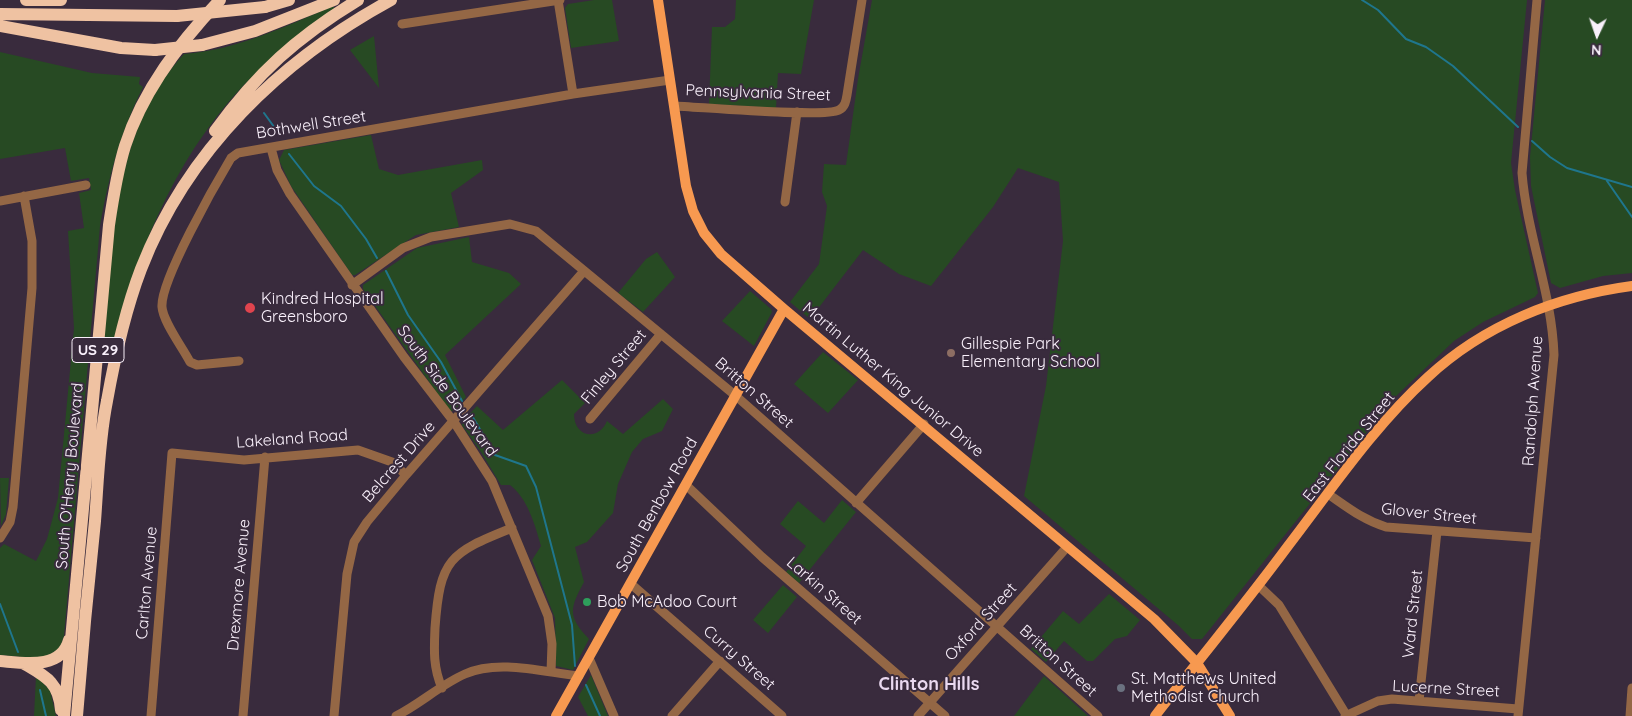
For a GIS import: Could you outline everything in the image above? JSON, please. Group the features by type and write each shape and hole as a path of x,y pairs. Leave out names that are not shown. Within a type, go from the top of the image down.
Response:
{"highway":[{"path":"26,0 61,0"},
{"name":"South O'Henry Boulevard","path":"62,716 72,628 109,225 116,179 125,145 155,80 188,34 220,0"},
{"path":"0,14 177,16 264,7 289,0"},
{"path":"0,26 112,46 155,50 202,45 255,31 334,0"},
{"path":"165,220 174,199 206,144 256,78 306,35 358,0"},
{"name":"US 29","path":"165,220 204,158 247,105 279,76 323,42 391,0"},
{"name":"South O'Henry Boulevard","path":"77,716 106,404 113,366 142,266 165,220"},
{"path":"0,661 23,663 55,659 63,653 68,645 72,628"},
{"path":"23,663 51,679 60,699 62,716"}],"main road":[{"name":"Martin Luther King Junior Drive","path":"658,0 688,192 701,227 721,254 1154,619 1197,663 1230,716"},
{"name":"East Florida Street","path":"1155,716 1328,494 1382,427 1428,377 1477,339 1508,322 1549,305 1594,291 1632,286"},
{"name":"South Benbow Road","path":"556,716 784,308"}],"street":[{"path":"402,24 559,0 572,94"},
{"name":"Pennsylvania Street","path":"674,106 833,113 841,110 845,105 848,95 862,0"},
{"name":"Randolph Avenue","path":"1518,712 1554,355 1549,305 1525,201 1522,173 1537,0"},
{"name":"Bothwell Street","path":"239,362 197,365 190,362 165,318 162,306 169,281 200,212 232,158 250,150 271,148 572,94 670,80"},
{"path":"785,202 798,112"},
{"name":"South Side Boulevard","path":"271,148 277,170 290,194 352,285 454,422 492,481 548,616 552,644 551,672"},
{"path":"0,201 86,185"},
{"path":"0,538 10,522 13,507 32,288 32,241 24,196"},
{"name":"Britton Street","path":"352,285 416,241 430,236 510,224 536,231 736,396 1098,716"},
{"name":"Belcrest Drive","path":"334,716 351,552 354,542 367,522 406,475 584,271"},
{"name":"Finley Street","path":"590,419 661,334"},
{"path":"856,503 924,424"},
{"name":"Lakeland Road","path":"172,453 244,460 358,450 392,462 406,475"},
{"name":"Carlton Avenue","path":"151,716 172,453"},
{"name":"Drexmore Avenue","path":"243,716 265,458"},
{"name":"Larkin Street","path":"686,485 762,557 944,716"},
{"name":"Glover Street","path":"1328,494 1370,522 1386,527 1536,538"},
{"path":"442,688 436,674 434,656 442,577 449,565 470,545 512,528"},
{"name":"Ward Street","path":"1419,701 1437,531"},
{"name":"Oxford Street","path":"918,716 1067,547"},
{"name":"Curry Street","path":"630,584 782,716"},
{"path":"1258,585 1279,605 1346,716"},
{"path":"588,658 614,716"},
{"path":"672,716 720,661"},
{"path":"396,716 412,712 442,688 464,674 481,668 500,667 579,676"},
{"path":"1630,716 1632,688"},
{"name":"Lucerne Street","path":"1346,716 1378,701 1419,701 1518,712"}],"green space":[{"path":"594,0 612,0 619,41 571,48 565,8 568,4"},
{"path":"736,0 814,0 801,74 778,73 776,108 709,104 712,27 725,27 735,19"},
{"path":"872,0 1527,0 1511,163 1515,190 1538,293 1535,297 1483,322 1454,341 1394,398 1202,639 1192,639 1024,496 1046,386 1063,241 1059,182 1018,168 993,207 931,286 899,274 863,250 810,319 790,302 819,264 827,206 822,192 824,164 846,165 858,79"},
{"path":"1545,0 1632,0 1632,273 1603,276 1560,288 1551,283 1531,186 1530,157"},
{"path":"333,6 335,9 255,74 205,132 167,197 151,232 124,304 114,340 104,340 114,226 120,189 129,152 142,117 160,84 184,54 223,48 261,36"},
{"path":"374,36 379,88 350,50"},
{"path":"0,52 92,73 140,77 139,84 143,87 116,155 100,226 64,636 60,648 43,659 0,655 0,548 4,544 36,561 47,539 58,498 74,328 68,231 84,228 79,193 91,190 89,178 71,181 65,148 0,159"},
{"path":"371,135 379,169 398,175 482,160 483,170 451,193 459,227 416,235 355,275 352,275 291,186 279,160 284,150"},
{"path":"469,237 472,262 509,273 521,284 445,355 466,397 454,411 450,411 363,289 363,285 417,248"},
{"path":"657,252 675,277 643,312 618,293 646,259"},
{"path":"750,291 772,312 754,346 722,321"},
{"path":"823,352 858,380 828,413 794,384"},
{"path":"562,380 585,403 574,414 578,428 587,434 598,432 607,421 623,434 663,399 673,409 662,431 643,439 632,452 618,484 613,513 587,542 575,547 584,582 576,599 573,612 577,624 589,639 573,670 556,666 555,618 532,560 541,546 530,513 522,497 510,485 501,485 462,425 462,422 477,406 503,430"},
{"path":"0,478 9,478 6,514 1,526"},
{"path":"842,500 856,512 799,583 786,572 806,546 780,524 798,501 824,523"},
{"path":"783,585 797,597 768,633 753,620"},
{"path":"1109,594 1140,620 1127,636 1115,639 1093,661 1087,661 1064,641 1046,662 1031,649 1063,611 1079,624"},
{"path":"591,675 608,716 588,716 578,697"},
{"path":"36,676 50,690 56,716 34,716"},
{"path":"1044,676 1088,716 1014,716"}],"waterway":[{"path":"1362,0 1378,10 1406,39 1426,47 1453,66 1518,127"},
{"path":"264,113 277,131"},
{"path":"1532,141 1550,157 1567,168 1632,187"},
{"path":"289,154 314,186 341,206 366,239 377,258"},
{"path":"1607,181 1632,217"},
{"path":"386,271 408,315 441,362 462,401"},
{"path":"471,414 495,455 526,466 536,487 572,625 575,666"},
{"path":"0,604 18,652"},
{"path":"586,685 600,716"},
{"path":"40,690 46,716"}],"place":[{"name":"Kindred Hospital Greensboro","path":"250,308"},
{"name":"Gillespie Park Elementary School","path":"951,353"},
{"name":"Bob McAdoo Court","path":"587,602"},
{"name":"St. Matthews United Methodist Church","path":"1121,688"}],"district":[{"name":"Clinton Hills","path":"929,685"}]}
